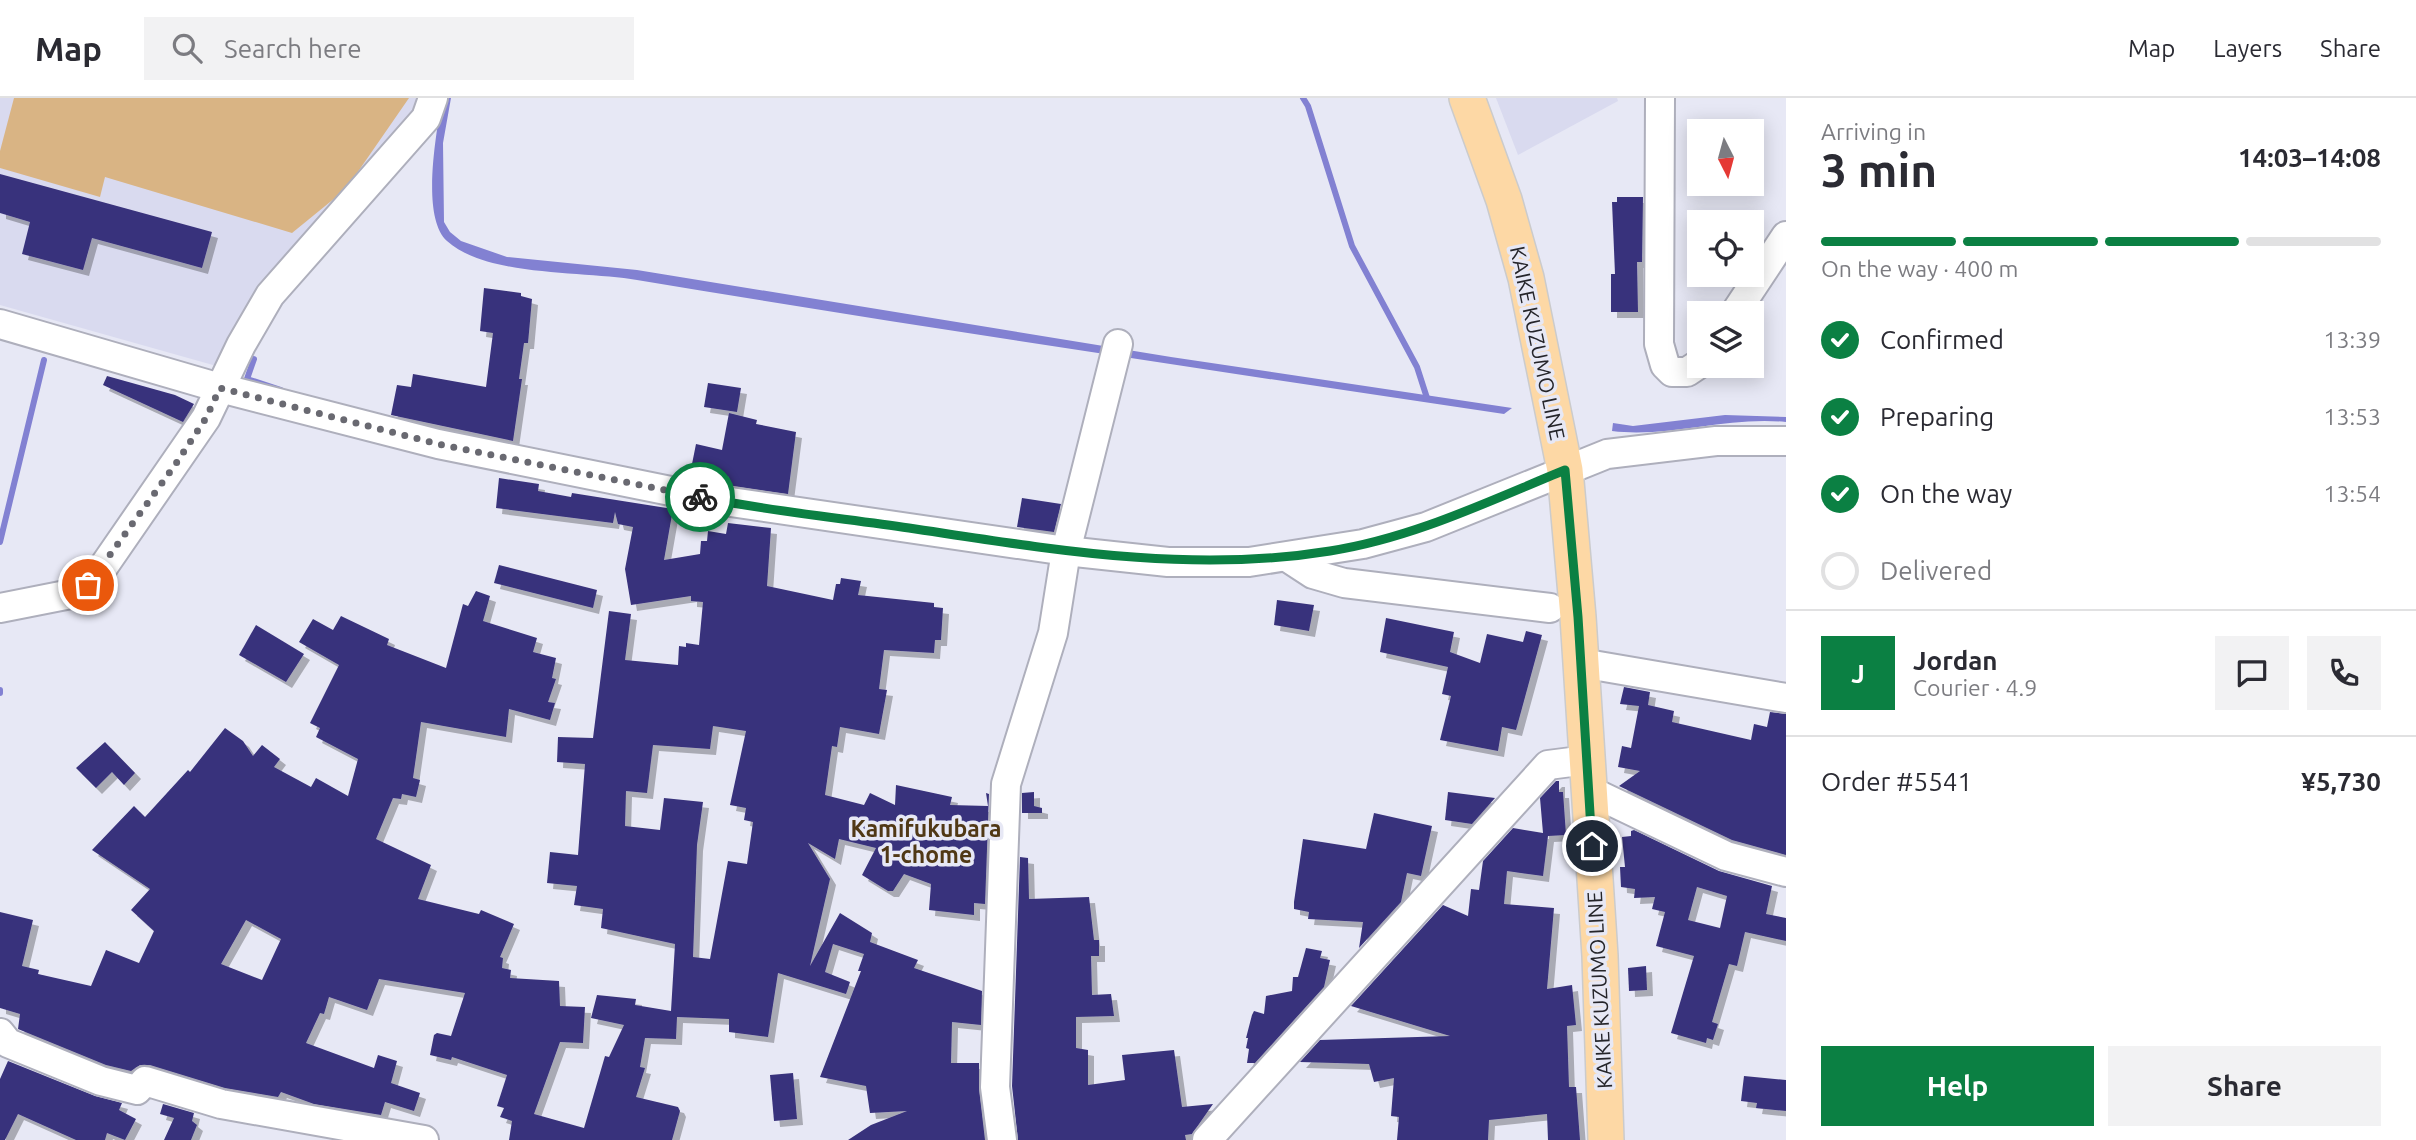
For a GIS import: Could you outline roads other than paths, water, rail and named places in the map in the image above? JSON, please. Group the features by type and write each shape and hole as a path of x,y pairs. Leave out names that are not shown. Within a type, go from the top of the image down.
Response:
{"main road":[{"name":"KAIKE KUZUMO LINE","path":"1468,98 1504,200 1526,278 1565,470 1600,956 1606,1140"}],"street":[{"path":"0,608 58,598 88,585 206,418 270,295 426,118 433,98"},
{"path":"1660,98 1659,344 1665,365 1672,372 1687,371"},
{"path":"1743,301 1786,236"},
{"path":"0,324 220,388 438,444 710,499 1066,551 1168,562 1249,562 1332,551 1426,527 1607,454 1716,441 1786,441"},
{"path":"1002,1140 995,1087 1006,784 1053,632 1066,551 1116,354"},
{"path":"1287,557 1313,574 1344,583 1550,608"},
{"path":"1581,663 1786,698"},
{"path":"1207,1140 1548,765 1587,775 1726,856 1786,872"},
{"path":"0,1033 8,1043 101,1081 137,1090 145,1081 221,1104 424,1140"}],"waterway":[{"path":"1303,98 1308,106 1352,246 1417,367 1427,398"},
{"path":"254,359 247,379 281,390"},
{"path":"0,542 44,360"}],"district":[{"name":"Kamifukubara 1-chome","path":"926,841"}]}
